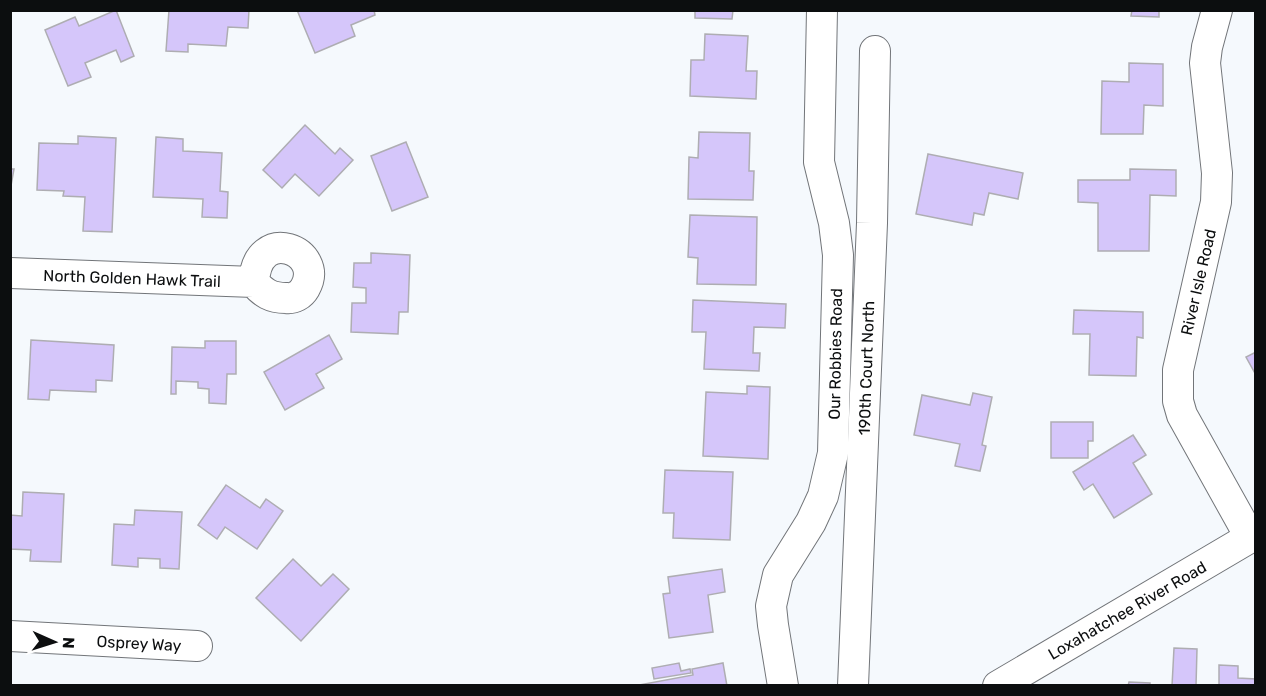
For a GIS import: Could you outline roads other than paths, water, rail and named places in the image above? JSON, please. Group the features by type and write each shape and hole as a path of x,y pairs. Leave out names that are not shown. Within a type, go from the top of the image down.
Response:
{"street":[{"name":"Our Robbies Road","path":"783,686 771,606 774,589 778,575 812,522 823,496 833,453 838,255 834,223 819,162 822,10"},
{"name":"River Isle Road","path":"1217,10 1205,63 1217,173 1216,202 1178,370 1178,401 1189,429 1253,536"},
{"name":"190th Court North","path":"853,686 872,223 875,51"},
{"name":"North Golden Hawk Trail","path":"10,273 254,282"},
{"name":"Loxahatchee River Road","path":"998,686 1253,536"},
{"name":"Osprey Way","path":"10,636 196,646"}]}
